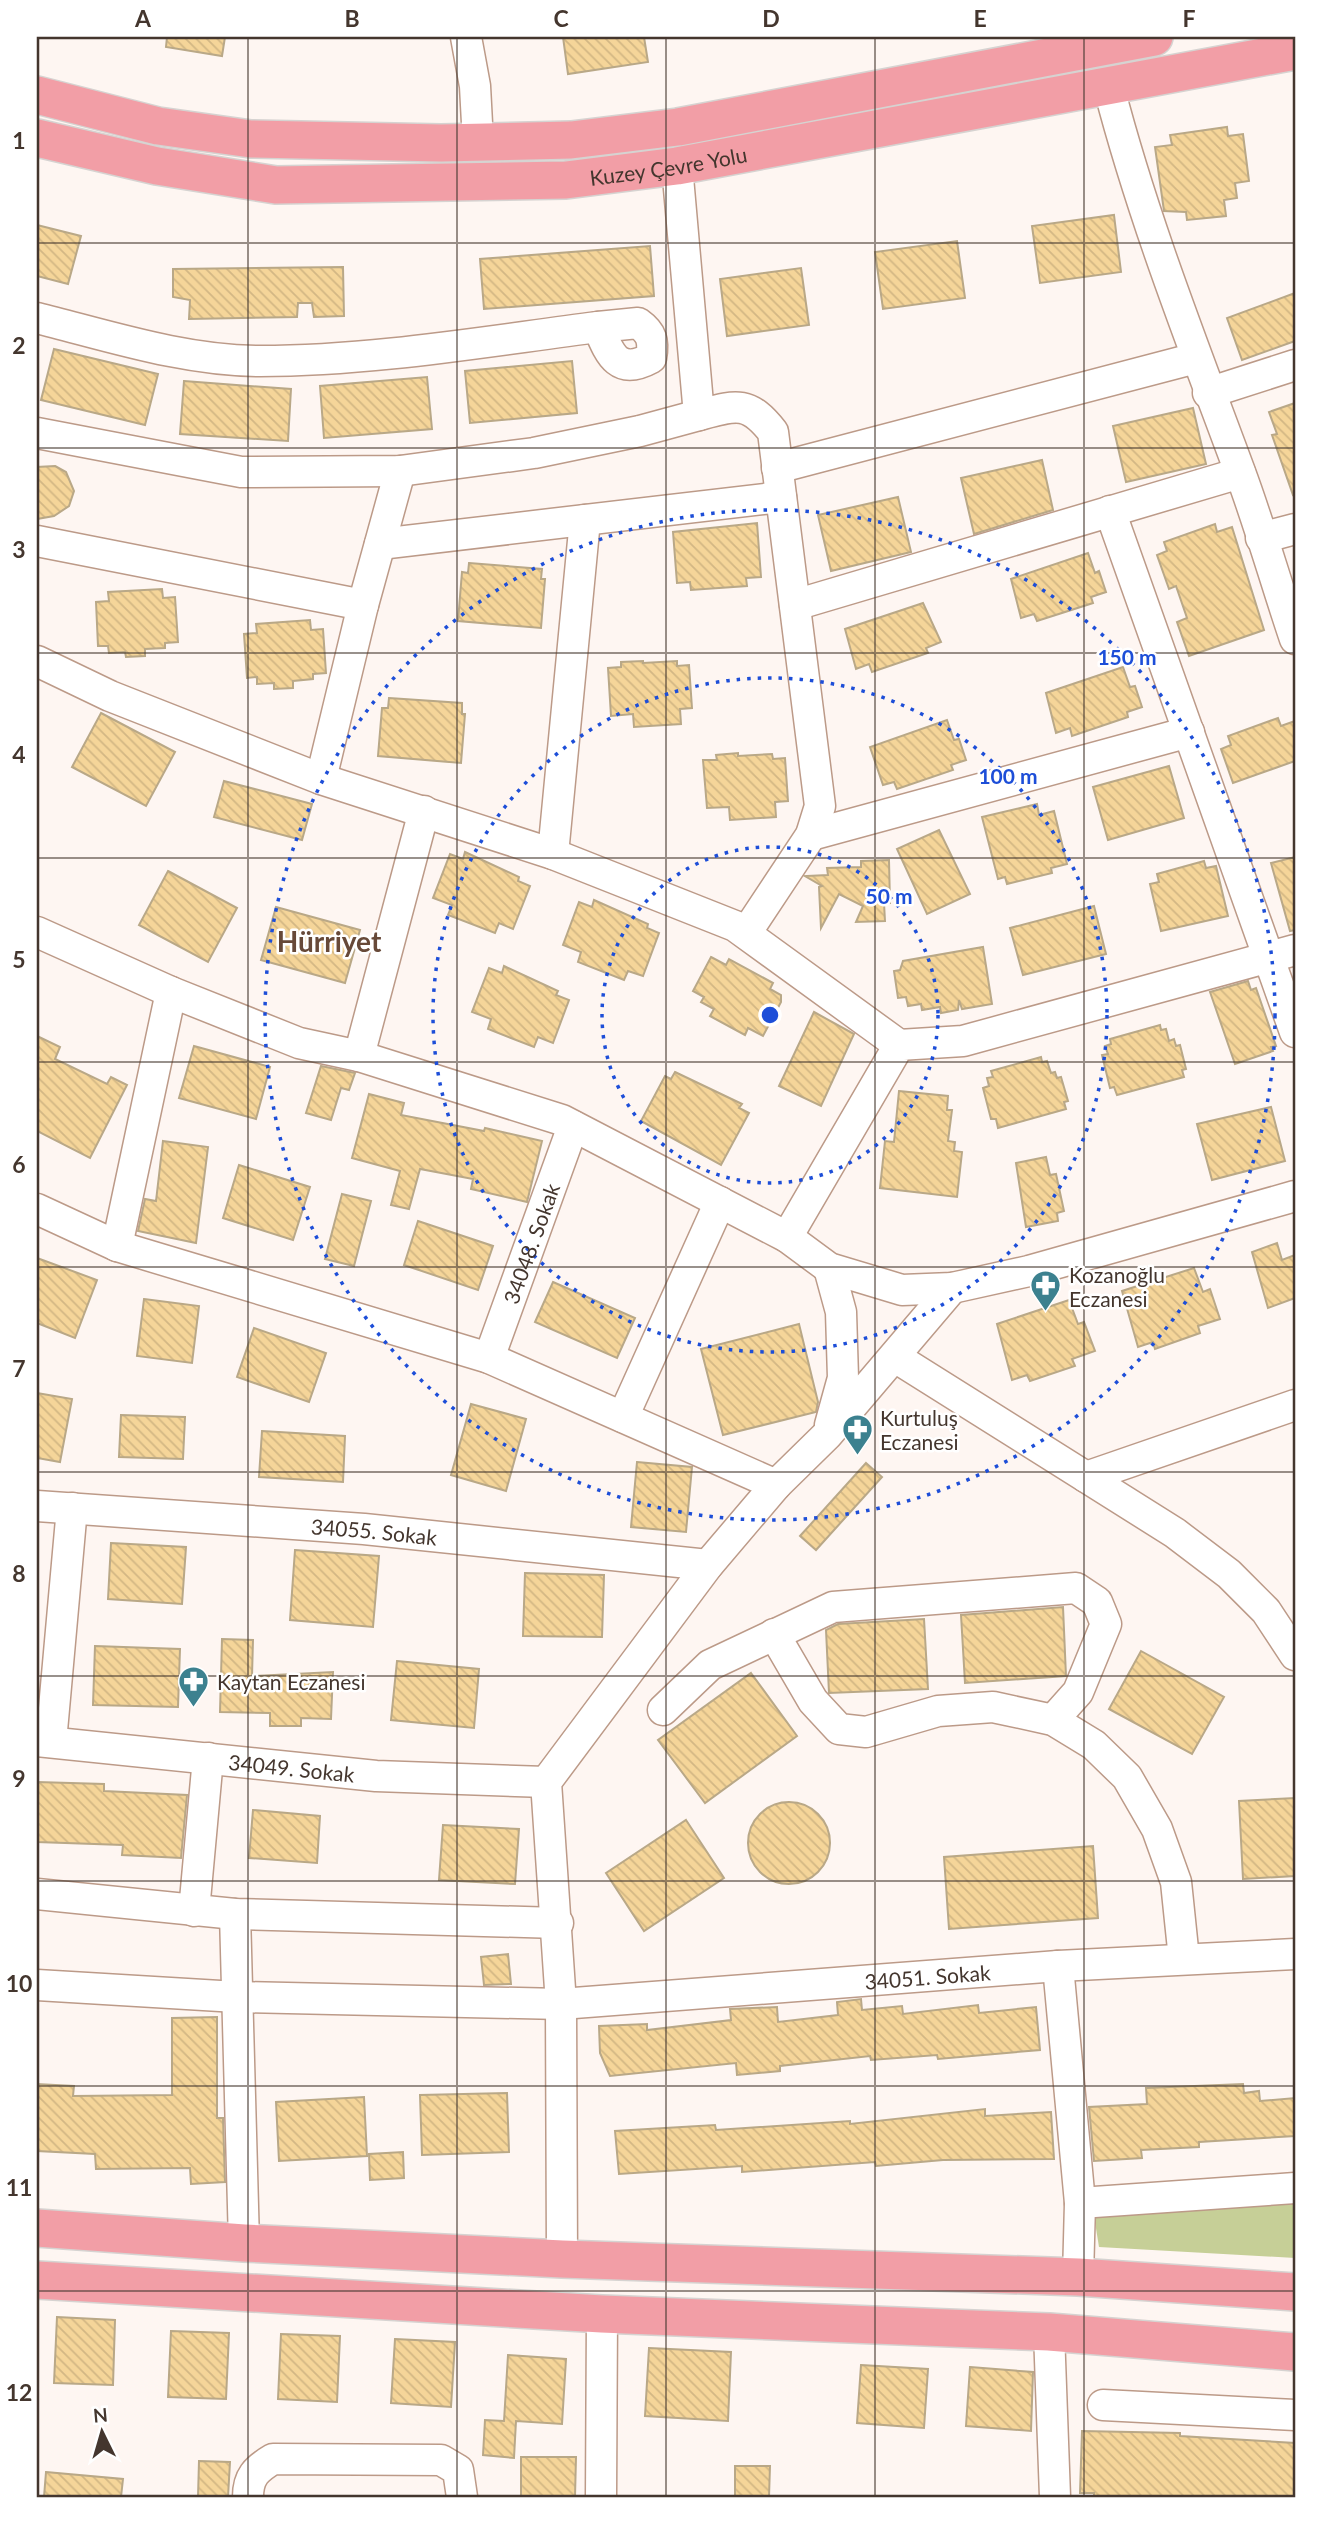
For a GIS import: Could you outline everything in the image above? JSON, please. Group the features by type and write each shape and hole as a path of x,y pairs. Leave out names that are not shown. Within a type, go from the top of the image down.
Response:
{"main road":[{"name":"Kuzey Çevre Yolu","path":"37,95 158,126 251,139 478,142 629,135 1154,37"},
{"name":"Kuzey Çevre Yolu","path":"37,138 157,166 276,185 566,180 677,166 1109,88 1295,51"},
{"path":"37,2228 244,2243 562,2259 1078,2277 1295,2292"},
{"path":"37,2280 602,2315 1049,2332 1295,2352"}],"street":[{"path":"466,37 475,86 478,142"},
{"path":"1109,88 1128,159 1208,393 1240,473 1295,639"},
{"path":"677,166 699,415"},
{"path":"37,318 176,352 259,361 394,352 598,327"},
{"path":"777,468 1196,358"},
{"path":"1208,393 1295,365"},
{"path":"37,433 241,472 400,471 534,453 640,432 733,406 757,411 773,432 820,806 811,835 746,933"},
{"path":"321,779 363,605 400,471"},
{"path":"795,605 1240,473"},
{"path":"380,544 781,497"},
{"path":"1110,511 1189,732 1282,954 1295,1032"},
{"path":"554,855 585,520"},
{"path":"1261,538 1295,529"},
{"path":"37,541 363,605"},
{"path":"37,661 110,696 321,779 554,855 746,933 899,1045 963,1041 1282,954"},
{"path":"811,835 1189,732"},
{"path":"359,1056 424,811"},
{"path":"37,932 170,992 299,1043 359,1056 573,1126 788,1237 830,1268 902,1290 952,1288 1029,1271 1295,1196"},
{"path":"117,1246 170,992"},
{"path":"788,1237 899,1045"},
{"name":"34048. Sokak","path":"489,1358 573,1126"},
{"path":"623,1417 720,1202"},
{"path":"37,1209 117,1246 489,1358 776,1485"},
{"path":"827,1435 843,1378 841,1312 830,1268"},
{"path":"562,2259 561,2004 558,1923 546,1782 708,1565 776,1485 827,1435 952,1288"},
{"path":"895,1357 1175,1533 1229,1574 1266,1611 1295,1655"},
{"path":"1086,1477 1295,1405"},
{"name":"34055. Sokak","path":"37,1506 364,1529 708,1565"},
{"path":"44,1741 72,1508"},
{"path":"663,1710 710,1665 833,1607 1076,1588 1097,1602 1106,1624 1078,1692 1053,1720"},
{"path":"774,1634 813,1701 839,1729 866,1732 937,1712 993,1707 1053,1720 1094,1745 1127,1777 1157,1829 1176,1882 1184,1959"},
{"name":"34049. Sokak","path":"44,1741 376,1776 546,1782"},
{"path":"194,1911 208,1758"},
{"path":"37,1894 235,1914 558,1923"},
{"path":"235,1914 244,2243"},
{"name":"34051. Sokak","path":"37,1985 237,1997 561,2004 1058,1966 1295,1954"},
{"path":"1058,1966 1080,2203 1078,2277"},
{"path":"1080,2203 1295,2188"},
{"path":"601,2497 602,2315"},
{"path":"1049,2332 1055,2497"},
{"path":"1103,2404 1295,2415"},
{"path":"248,2497 248,2483 256,2469 273,2459 441,2460 458,2470 462,2497"}],"green space":[{"path":"1295,2202 1295,2258 1099,2247 1094,2216"}],"building":[{"path":"167,37 225,37 222,56 166,47"},
{"path":"563,37 644,37 648,62 568,74"},
{"path":"1227,127 1228,136 1243,134 1249,181 1235,183 1237,198 1224,200 1226,216 1187,220 1186,212 1164,211 1155,147 1172,145 1170,135"},
{"path":"1114,215 1121,272 1040,283 1032,226"},
{"path":"37,225 81,236 68,284 37,276"},
{"path":"957,241 965,298 883,309 875,252"},
{"path":"650,246 654,296 484,309 480,259"},
{"path":"343,267 344,316 314,317 312,303 298,303 297,317 189,319 190,300 173,297 173,269"},
{"path":"801,268 809,325 727,336 720,279"},
{"path":"1295,293 1295,341 1242,360 1227,318"},
{"path":"54,349 158,374 145,425 41,400"},
{"path":"572,361 577,413 470,423 465,371"},
{"path":"427,377 432,429 324,438 320,386"},
{"path":"184,381 291,389 288,441 180,434"},
{"path":"1295,403 1293,495 1272,435 1277,434 1269,412"},
{"path":"1193,408 1206,464 1126,482 1113,426"},
{"path":"1042,460 1053,510 974,534 961,478"},
{"path":"55,466 66,472 74,491 69,506 54,516 37,519 37,467"},
{"path":"898,497 911,552 831,571 818,515"},
{"path":"757,523 761,577 746,578 747,586 691,590 690,582 677,583 673,532"},
{"path":"1215,524 1217,532 1232,527 1264,630 1189,656 1177,622 1187,618 1176,586 1169,589 1157,555 1167,551 1164,542"},
{"path":"1088,553 1095,573 1099,571 1106,592 1091,597 1093,603 1037,621 1034,614 1021,618 1011,579"},
{"path":"469,563 542,569 541,579 545,579 541,628 458,621 462,572 468,573"},
{"path":"162,589 163,598 175,597 178,642 165,643 165,648 145,649 145,656 126,657 125,652 109,653 108,646 98,646 96,602 109,601 108,592"},
{"path":"923,603 941,642 926,648 928,653 872,672 869,664 856,669 845,629"},
{"path":"310,620 311,630 323,629 326,673 313,674 313,679 293,681 293,688 274,689 274,683 257,684 257,677 247,678 244,634 257,633 256,624"},
{"path":"677,661 677,666 689,665 692,708 680,709 681,724 634,727 633,714 611,716 608,668 621,667 621,662"},
{"path":"1123,667 1130,687 1135,686 1142,707 1127,712 1128,717 1072,736 1070,728 1056,733 1046,693"},
{"path":"389,698 462,703 462,714 465,714 461,763 378,756 382,708 388,708"},
{"path":"101,713 175,752 146,806 72,767"},
{"path":"1278,718 1281,726 1295,721 1295,761 1233,783 1221,749 1231,745 1228,736"},
{"path":"947,720 954,740 959,739 966,760 951,765 953,770 897,789 894,782 883,785 870,747"},
{"path":"738,753 738,756 772,754 773,759 785,758 788,801 775,802 776,817 730,820 729,807 707,808 703,760 717,760 716,755"},
{"path":"1169,766 1184,818 1108,840 1093,787"},
{"path":"224,781 312,804 302,840 214,817"},
{"path":"1037,804 1039,815 1054,811 1067,864 1051,868 1052,873 1007,884 1005,877 998,879 982,817"},
{"path":"939,830 970,894 927,914 897,849"},
{"path":"465,852 519,877 518,881 530,886 513,929 499,923 495,933 448,915 452,905 433,898 450,854 463,859"},
{"path":"1295,857 1295,930 1290,931 1271,863"},
{"path":"889,860 890,903 884,903 885,921 856,922 863,906 839,894 821,928 819,887 822,886 805,876 828,875 827,868 861,867 861,861"},
{"path":"1204,861 1206,868 1216,866 1228,916 1161,931 1150,884 1159,882 1157,874"},
{"path":"168,871 237,908 208,962 139,925"},
{"path":"594,900 648,924 647,928 659,933 643,976 628,971 624,980 578,962 581,952 563,945 579,902 592,907"},
{"path":"1094,906 1106,954 1023,975 1010,928"},
{"path":"276,907 360,930 345,983 261,960"},
{"path":"983,947 992,1004 962,1009 959,1000 958,1010 941,1013 940,1007 922,1010 921,1004 908,1006 906,997 898,998 894,971 900,970 903,961"},
{"path":"711,957 726,965 729,959 773,983 770,989 781,995 781,1002 763,1036 748,1028 745,1035 710,1016 714,1009 701,1002 704,997 693,991"},
{"path":"504,966 558,991 556,995 569,1000 553,1043 538,1037 534,1047 488,1029 491,1019 472,1012 489,968 502,973"},
{"path":"1248,981 1251,990 1256,988 1276,1046 1271,1047 1273,1051 1235,1064 1210,992"},
{"path":"814,1012 854,1034 821,1106 779,1086"},
{"path":"1160,1025 1161,1030 1166,1029 1169,1041 1174,1039 1176,1046 1180,1045 1186,1069 1182,1070 1184,1077 1117,1095 1114,1087 1110,1088 1102,1055 1108,1054 1105,1046 1111,1044 1110,1039"},
{"path":"37,1036 60,1047 55,1059 107,1084 111,1077 127,1085 90,1158 37,1131"},
{"path":"194,1046 270,1067 256,1119 179,1098"},
{"path":"1041,1057 1042,1062 1047,1061 1051,1073 1055,1072 1057,1078 1061,1077 1068,1101 1064,1102 1066,1109 998,1128 996,1119 991,1119 983,1088 989,1086 987,1078 993,1077 991,1071"},
{"path":"321,1066 355,1073 349,1090 341,1088 331,1120 306,1113"},
{"path":"675,1072 742,1104 739,1108 749,1113 721,1165 641,1121 665,1076 671,1079"},
{"path":"899,1091 948,1096 947,1110 952,1110 948,1141 955,1142 954,1151 962,1152 957,1197 880,1188 885,1141 894,1142"},
{"path":"369,1094 404,1103 401,1115 484,1131 485,1128 542,1141 527,1202 471,1189 473,1179 420,1169 409,1209 391,1205 400,1171 352,1158"},
{"path":"1271,1107 1285,1161 1212,1180 1197,1124"},
{"path":"163,1141 208,1147 196,1243 138,1231 145,1199 156,1201"},
{"path":"1046,1157 1050,1175 1056,1174 1064,1211 1057,1213 1058,1221 1026,1227 1016,1163"},
{"path":"239,1165 310,1187 293,1240 223,1218"},
{"path":"342,1194 371,1201 354,1266 325,1259"},
{"path":"418,1221 493,1246 478,1290 404,1265"},
{"path":"1277,1243 1282,1260 1295,1255 1295,1298 1268,1308 1252,1252"},
{"path":"37,1258 97,1280 75,1338 37,1323"},
{"path":"1194,1268 1203,1292 1210,1289 1220,1319 1198,1326 1200,1333 1155,1349 1153,1342 1138,1347 1122,1291"},
{"path":"553,1282 635,1318 617,1358 535,1322"},
{"path":"144,1299 199,1306 192,1363 137,1356"},
{"path":"1069,1300 1078,1324 1084,1322 1095,1351 1072,1359 1075,1366 1030,1381 1027,1375 1012,1380 997,1324"},
{"path":"799,1324 818,1402 816,1412 723,1435 701,1349"},
{"path":"254,1328 326,1353 309,1402 237,1377"},
{"path":"37,1393 72,1399 60,1462 37,1458"},
{"path":"471,1404 526,1419 506,1491 451,1475"},
{"path":"121,1415 185,1417 183,1459 119,1457"},
{"path":"262,1431 345,1436 343,1482 259,1477"},
{"path":"637,1462 692,1467 686,1532 631,1527"},
{"path":"866,1463 882,1477 816,1550 800,1536"},
{"path":"111,1543 186,1547 182,1604 108,1599"},
{"path":"295,1550 379,1556 373,1627 290,1620"},
{"path":"525,1573 604,1575 602,1637 523,1636"},
{"path":"1063,1607 1066,1676 965,1683 961,1615"},
{"path":"924,1619 928,1689 829,1693 826,1630 838,1624"},
{"path":"222,1639 253,1640 252,1676 333,1672 331,1719 301,1718 301,1726 270,1726 270,1713 220,1712"},
{"path":"95,1646 180,1649 178,1707 93,1705"},
{"path":"1141,1651 1224,1697 1192,1754 1109,1709"},
{"path":"397,1661 479,1669 474,1728 391,1720"},
{"path":"751,1673 797,1736 705,1803 658,1740"},
{"path":"37,1782 104,1784 104,1791 187,1795 181,1858 122,1855 123,1845 37,1842"},
{"path":"1295,1798 1295,1876 1243,1879 1239,1801"},
{"path":"789,1802 805,1805 818,1814 827,1827 830,1843 827,1859 818,1872 805,1881 789,1884 773,1881 760,1872 751,1859 748,1843 751,1827 760,1814 773,1805"},
{"path":"253,1810 320,1816 317,1863 249,1858"},
{"path":"686,1820 724,1878 644,1931 606,1873"},
{"path":"443,1825 519,1829 515,1884 439,1880"},
{"path":"1093,1846 1098,1918 949,1929 944,1857"},
{"path":"508,1954 511,1984 484,1985 481,1957"},
{"path":"861,1999 862,2010 902,2006 903,2014 978,2005 979,2013 1036,2007 1040,2050 938,2059 937,2055 871,2060 870,2056 780,2066 780,2071 737,2075 736,2063 610,2076 600,2053 599,2026 647,2024 647,2030 731,2020 730,2009 777,2007 778,2022 838,2015 837,2002"},
{"path":"217,2017 217,2118 223,2118 225,2182 191,2184 190,2168 96,2169 95,2154 37,2151 37,2084 74,2086 73,2096 172,2095 172,2018"},
{"path":"1243,2084 1244,2093 1259,2091 1260,2101 1295,2098 1295,2136 1199,2142 1199,2147 1141,2150 1142,2158 1094,2161 1089,2107 1147,2104 1146,2088"},
{"path":"507,2093 509,2152 422,2155 420,2095"},
{"path":"364,2097 367,2156 279,2161 276,2102"},
{"path":"985,2109 985,2116 1051,2112 1054,2159 943,2160 876,2166 875,2162 742,2172 742,2166 619,2174 615,2131 715,2125 716,2130 850,2121 850,2124"},
{"path":"403,2152 404,2178 370,2180 369,2154"},
{"path":"57,2317 115,2320 113,2385 54,2383"},
{"path":"171,2331 229,2333 226,2399 168,2397"},
{"path":"281,2334 340,2336 337,2402 278,2399"},
{"path":"395,2339 455,2342 451,2407 391,2403"},
{"path":"649,2348 731,2352 728,2421 645,2416"},
{"path":"508,2355 566,2359 562,2424 516,2421 514,2458 483,2455 485,2420 504,2421"},
{"path":"861,2365 928,2369 924,2428 857,2423"},
{"path":"970,2367 1033,2372 1031,2431 966,2426"},
{"path":"1082,2431 1180,2433 1180,2436 1295,2443 1295,2497 1094,2497 1094,2493 1080,2493"},
{"path":"521,2457 576,2457 575,2497 521,2497"},
{"path":"199,2461 230,2462 228,2497 198,2497"},
{"path":"735,2466 770,2466 769,2497 735,2497"},
{"path":"46,2472 123,2479 121,2497 44,2497"}],"place":[{"name":"Kozanoğlu Eczanesi","path":"1046,1313"},
{"name":"Kurtuluş Eczanesi","path":"857,1456"},
{"name":"Kaytan Eczanesi","path":"194,1708"}],"district":[{"name":"Hürriyet","path":"329,941"}]}
